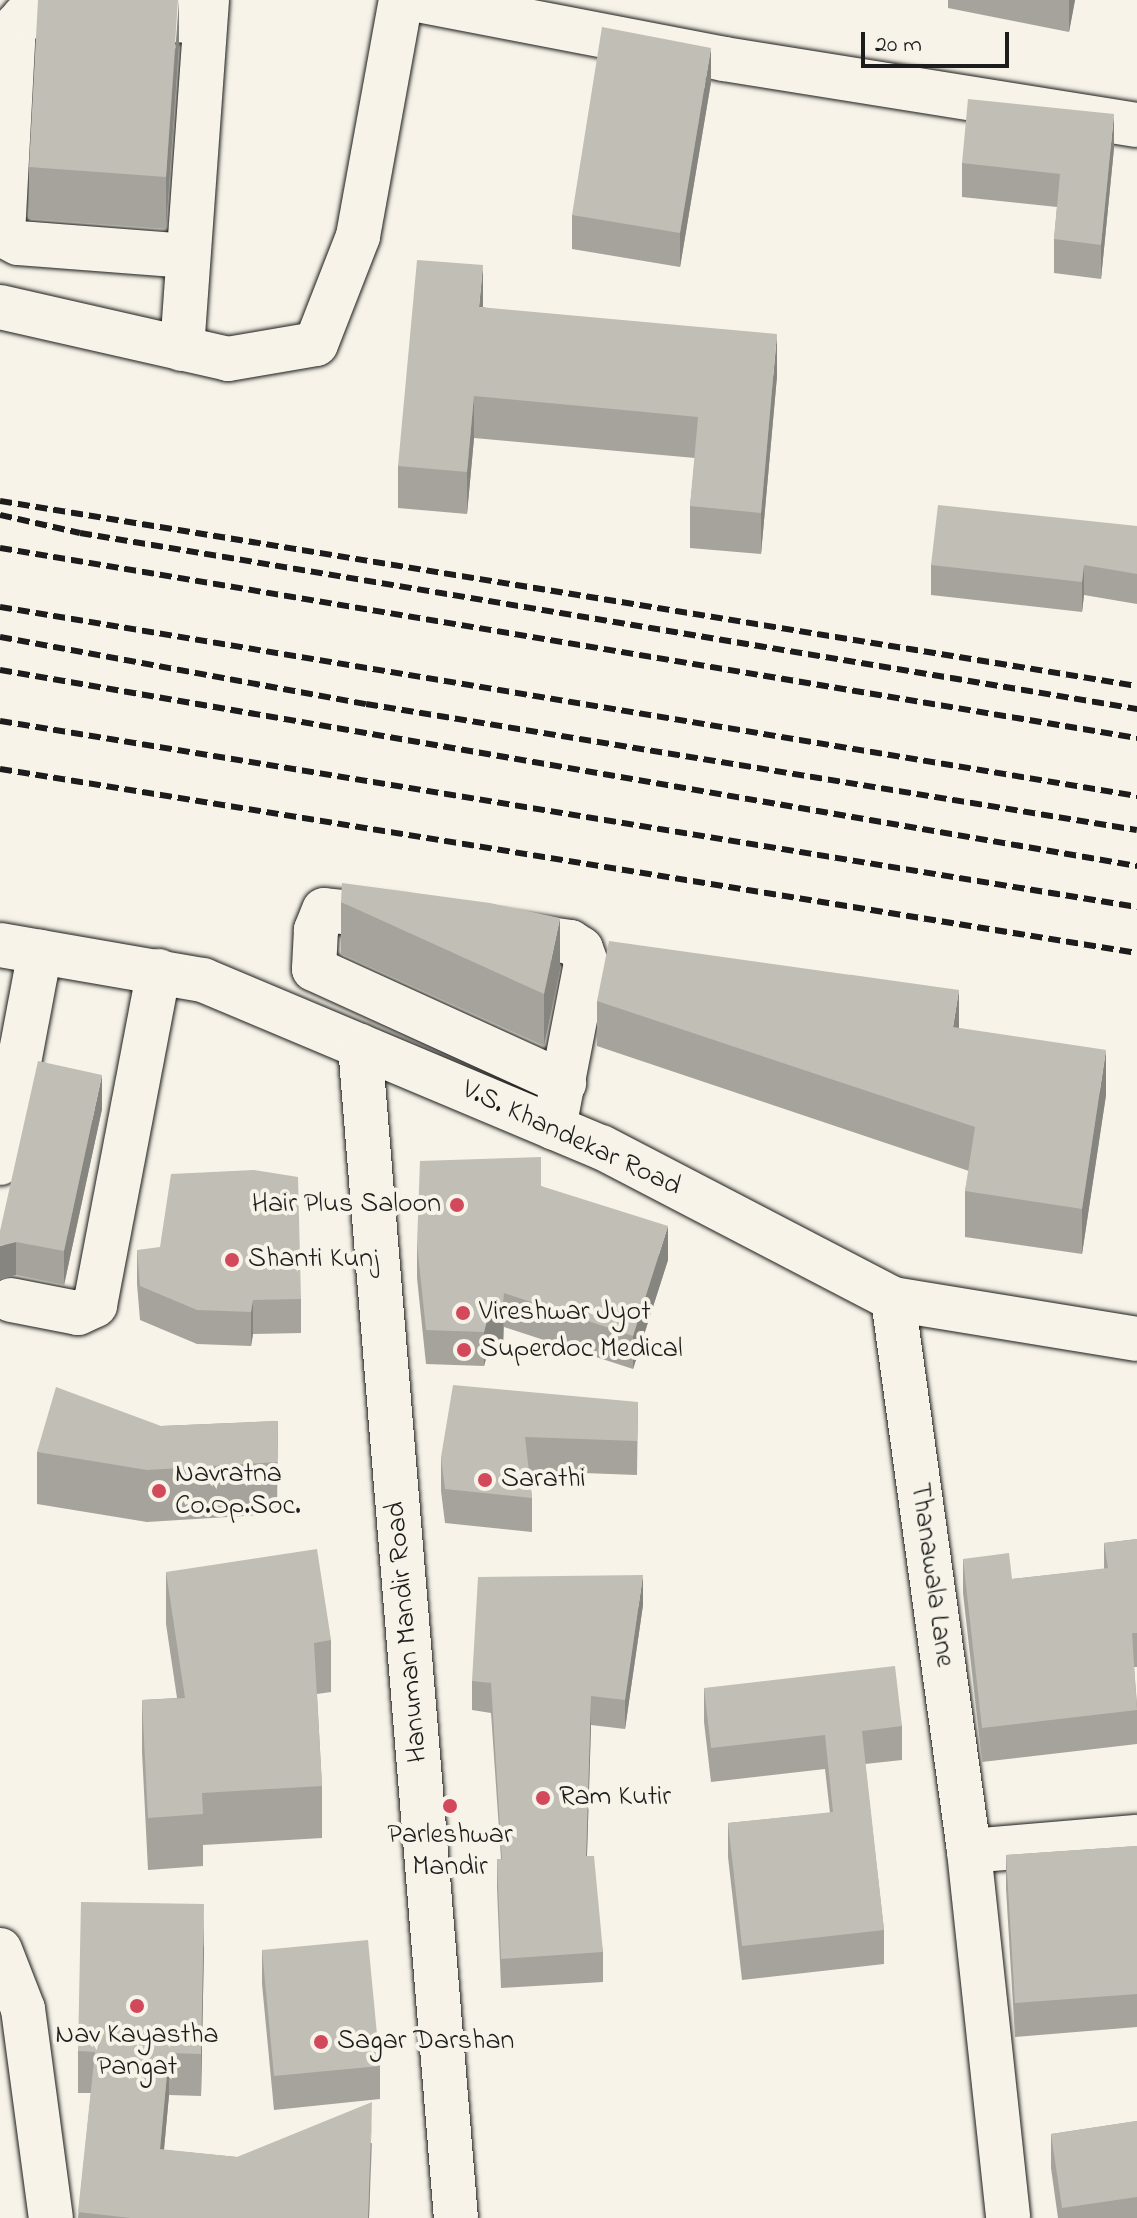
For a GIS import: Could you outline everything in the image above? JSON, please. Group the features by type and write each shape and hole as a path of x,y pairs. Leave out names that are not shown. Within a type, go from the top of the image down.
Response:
{"street":[{"path":"0,307 228,359 316,344 358,236 401,0"},
{"path":"418,0 724,59 1137,125"},
{"path":"182,349 206,10 25,16 14,28 3,235 18,243 188,256"},
{"path":"311,1025 316,930 324,910 562,940 581,949 586,963 554,1128"},
{"path":"0,1163 20,948"},
{"name":"V.S. Khandekar Road","path":"20,948 203,980 554,1128 893,1299 1137,1339"},
{"path":"314,969 564,1083"},
{"path":"11,1300 78,1313 95,1305 159,971"},
{"name":"Hanuman Mandir Road","path":"360,1046 456,2218"},
{"name":"Thanawala Lane","path":"893,1299 969,1851 1008,2218"},
{"path":"969,1851 1137,1837"},
{"path":"0,1950 23,2009 51,2218"}],"building":[{"path":"38,0 178,0 166,177 29,167"},
{"path":"602,27 711,48 680,233 572,215"},
{"path":"968,99 1114,114 1101,245 1054,239 1060,174 962,163"},
{"path":"417,260 483,265 479,307 777,334 761,513 690,506 698,417 474,396 467,472 398,466"},
{"path":"938,505 1137,526 1137,574 1084,565 1082,582 931,565"},
{"path":"342,883 490,903 560,918 544,994 341,902"},
{"path":"609,941 959,990 953,1027 1106,1050 1082,1209 965,1191 975,1127 597,1001"},
{"path":"38,1061 102,1075 64,1251 16,1242 0,1246 0,1231"},
{"path":"541,1157 541,1186 668,1226 633,1336 504,1293 503,1314 488,1317 484,1332 426,1330 417,1244 420,1161"},
{"name":"Shanti Kunj","path":"254,1170 298,1177 301,1299 253,1300 251,1312 197,1310 140,1286 137,1250 160,1247 171,1174"},
{"path":"453,1385 638,1402 637,1441 525,1437 532,1498 445,1489 441,1457"},
{"path":"56,1387 161,1426 278,1421 277,1462 147,1470 37,1452"},
{"path":"1137,1539 1137,1633 1132,1633 1137,1710 982,1728 963,1559 1009,1553 1012,1579 1108,1568 1104,1543"},
{"path":"317,1549 331,1640 314,1643 322,1786 202,1793 203,1814 148,1818 142,1700 185,1698 166,1572"},
{"path":"643,1575 625,1700 591,1696 586,1856 594,1856 603,1952 501,1959 497,1859 502,1859 491,1683 472,1681 478,1577"},
{"path":"895,1666 902,1726 862,1731 884,1930 742,1946 728,1823 833,1812 825,1735 711,1748 704,1688"},
{"path":"1137,1846 1137,1994 1015,2003 1006,1855"},
{"path":"81,1902 204,1904 201,2054 169,2053 160,2149 237,2157 372,2102 368,2218 130,2218 78,2212 95,2052 78,2051"},
{"name":"Sagar Darshan","path":"368,1940 380,2066 274,2076 262,1950"},
{"path":"1137,2121 1137,2197 1062,2208 1051,2134"}],"railway":[{"path":"0,501 1137,686"},
{"path":"0,515 80,533 1137,709"},
{"path":"0,548 1137,738"},
{"path":"0,607 1137,796"},
{"path":"0,637 366,704 1137,830"},
{"path":"0,670 1137,866"},
{"path":"0,721 1137,907"},
{"path":"0,769 1137,953"}],"place":[{"name":"Hair Plus Saloon","path":"457,1205"},
{"name":"Shanti Kunj","path":"232,1260"},
{"name":"Vireshwar Jyot","path":"463,1313"},
{"name":"Superdoc Medical","path":"464,1350"},
{"name":"Sarathi","path":"485,1480"},
{"name":"Navratna Co.Op.Soc.","path":"159,1491"},
{"name":"Ram Kutir","path":"543,1798"},
{"name":"Parleshwar Mandir","path":"450,1806"},
{"name":"Nav Kayastha Pangat","path":"137,2006"},
{"name":"Sagar Darshan","path":"321,2042"}]}
